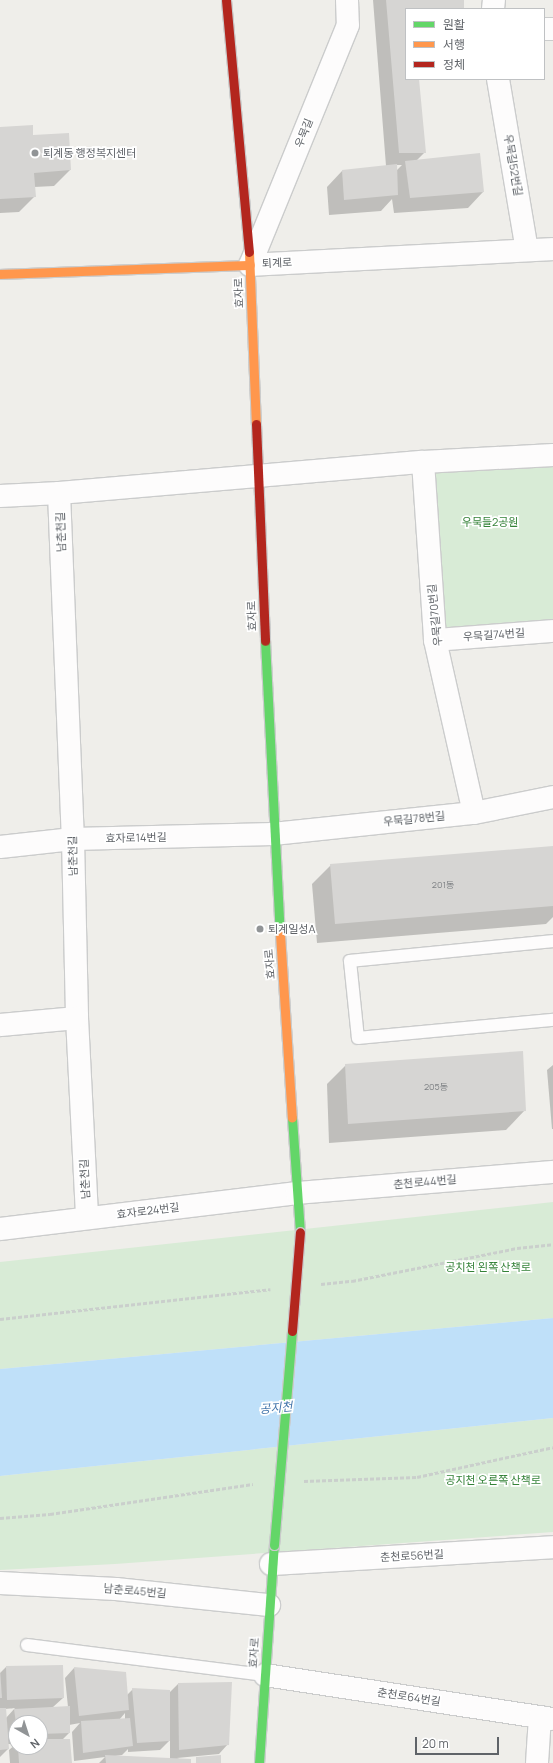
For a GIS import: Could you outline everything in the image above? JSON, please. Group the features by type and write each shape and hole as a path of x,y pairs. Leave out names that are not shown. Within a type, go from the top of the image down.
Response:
{"street":[{"name":"효자로","path":"226,0 250,265 273,834 300,1232 272,1555 259,1763"},
{"name":"우묵길","path":"250,265 348,25 347,0"},
{"name":"우묵길52번길","path":"498,80 528,250"},
{"name":"퇴계로","path":"0,274 250,265 553,249"},
{"path":"0,496 59,493 259,477 422,462 553,455"},
{"name":"우묵길70번길","path":"422,462 435,640 474,813"},
{"name":"남춘천길","path":"59,493 73,839 77,1018 87,1218"},
{"name":"우묵길74번길","path":"435,640 553,631"},
{"name":"우묵길78번길","path":"273,834 474,813 553,797"},
{"name":"효자로14번길","path":"0,847 73,839 273,834"},
{"path":"0,1025 77,1018"},
{"name":"춘천로44번길","path":"297,1193 553,1172"},
{"name":"효자로24번길","path":"0,1229 297,1193"},
{"name":"춘천로56번길","path":"272,1555 553,1547"},
{"name":"남춘로45번길","path":"0,1583 116,1589 269,1605"},
{"name":"춘천로64번길","path":"265,1675 547,1718"},
{"path":"537,1763 547,1718"}],"lane":[{"path":"553,941 350,961 358,1038 553,1020"},
{"path":"27,1645 265,1675"}],"green space":[{"name":"우묵들2공원","path":"553,455 553,631 435,640 423,462"},
{"name":"공치천 왼쪽 산책로","path":"553,1202 553,1318 0,1369 0,1262"},
{"name":"공지천 오른쪽 산책로","path":"553,1418 553,1532 115,1564 0,1570 0,1476"}],"water":[{"name":"공지천","path":"553,1318 553,1418 0,1476 0,1369"}],"building":[{"path":"386,0 464,0 464,8 405,8 405,80 419,80 426,153 399,153"},
{"name":"퇴계동 행정복지센터","path":"33,125 33,135 69,133 71,170 34,173 36,197 0,199 0,127"},
{"path":"480,153 484,192 410,198 405,161"},
{"path":"397,164 398,195 344,200 342,170"},
{"path":"553,846 553,906 335,924 330,864"},
{"path":"523,1051 526,1111 348,1124 345,1064"},
{"path":"63,1665 64,1698 7,1700 6,1666"},
{"path":"74,1667 126,1672 129,1710 79,1716"},
{"path":"0,1669 2,1698 0,1698"},
{"path":"232,1682 229,1745 179,1750 178,1683"},
{"path":"132,1688 170,1690 170,1741 137,1743"},
{"path":"70,1706 70,1733 48,1734 48,1715 15,1715 14,1709"},
{"path":"0,1708 6,1708 8,1749 0,1750"},
{"path":"130,1718 133,1746 83,1753 81,1721"},
{"path":"48,1739 70,1739 72,1763 19,1763 18,1755 48,1755"},
{"path":"105,1755 191,1759 191,1763 106,1763"},
{"path":"221,1755 221,1763 196,1763 196,1757"}],"traffic: fast":[{"path":"265,641 280,934"},
{"path":"292,1118 300,1232"},
{"path":"274,1545 292,1331"},
{"path":"259,1763 274,1545"}],"traffic: slow":[{"path":"249,252 256,424"},
{"path":"0,274 250,265"},
{"path":"280,934 292,1118"}],"traffic: jam":[{"path":"226,0 249,252"},
{"path":"256,424 265,641"},
{"path":"292,1331 300,1232"}],"place":[{"name":"퇴계동 행정복지센터","path":"35,153"},
{"name":"퇴계일성A","path":"260,929"}]}
